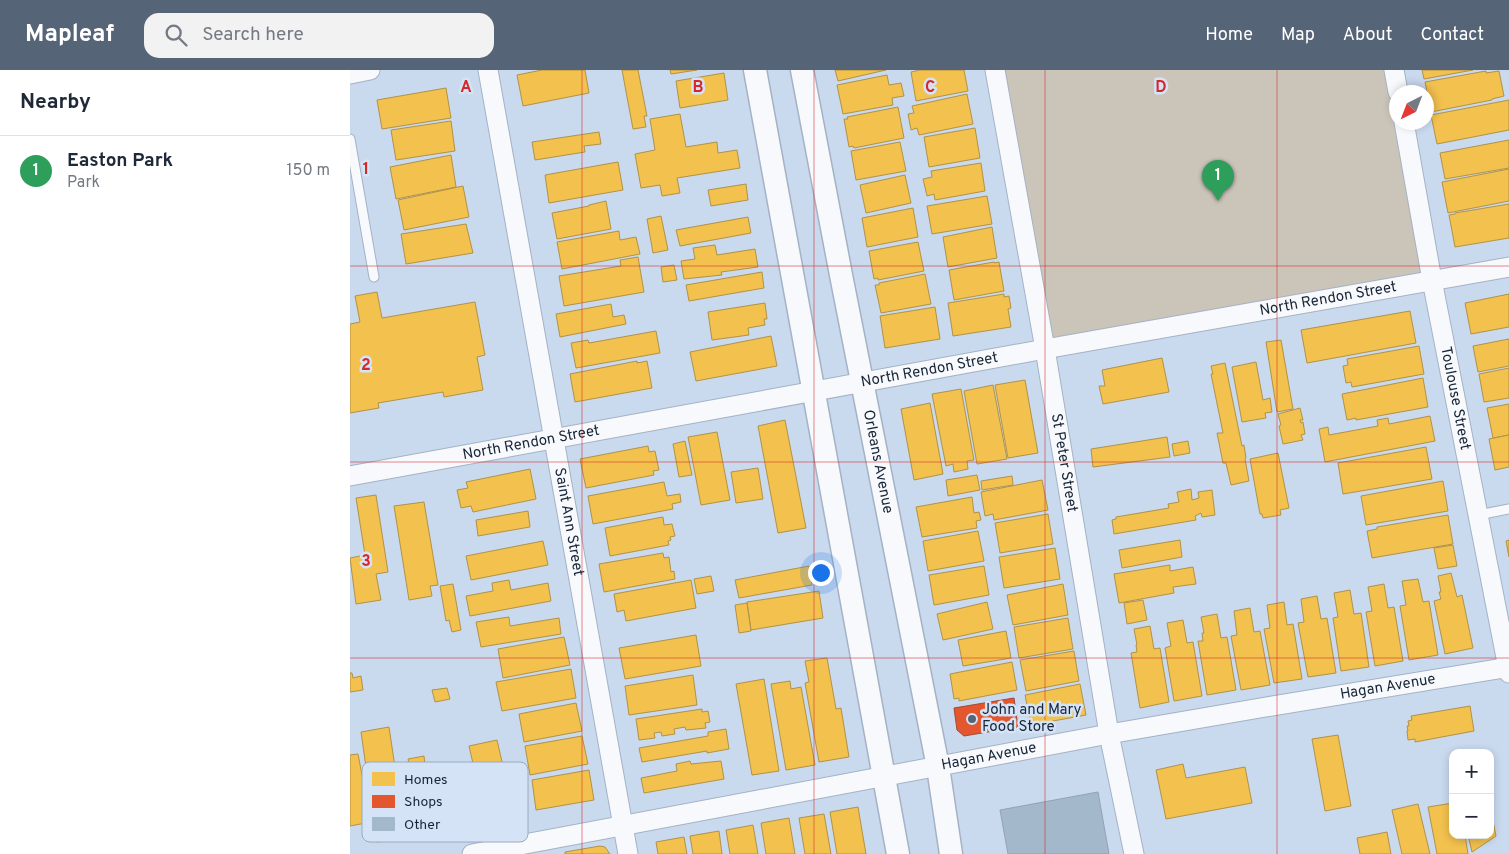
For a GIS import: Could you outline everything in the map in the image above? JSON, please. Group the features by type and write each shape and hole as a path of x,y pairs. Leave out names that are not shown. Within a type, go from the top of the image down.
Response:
{"street":[{"path":"350,74 370,70"},
{"name":"Saint Ann Street","path":"488,70 628,854"},
{"path":"754,70 898,854"},
{"name":"Orleans Avenue","path":"802,70 938,767 951,854"},
{"name":"St Peter Street","path":"995,70 1045,349 1109,734 1134,854"},
{"path":"1394,70 1397,85"},
{"name":"Toulouse Street","path":"1405,130 1432,280 1509,669"},
{"name":"North Rendon Street","path":"350,476 1509,266"},
{"name":"Hagan Avenue","path":"472,854 1109,734 1509,669"}],"lane":[{"path":"350,139 374,277"},
{"path":"1478,515 1509,509"}],"shaded area":[{"path":"995,70 1394,70 1395,85 1389,85 1389,130 1398,130 1432,280 1045,349"}],"building: Homes":[{"path":"542,70 585,70 589,93 523,106 517,75"},
{"path":"622,70 638,70 647,116 644,116 646,127 633,129"},
{"path":"670,70 697,70 671,74"},
{"path":"835,70 886,70 838,81"},
{"path":"920,70 964,70 968,91 916,101 911,72"},
{"path":"1422,70 1473,70 1424,79"},
{"path":"1486,71 1486,73 1499,71 1504,96 1434,111 1434,85 1426,85 1425,82"},
{"path":"724,73 728,100 680,108 676,81"},
{"path":"887,75 889,85 901,83 904,96 892,98 893,105 843,114 837,85"},
{"path":"446,88 451,118 382,129 377,100"},
{"path":"967,94 973,124 919,135 917,128 911,130 908,114 914,113 912,106"},
{"path":"1509,100 1509,130 1437,144 1434,130 1434,114"},
{"path":"898,107 904,138 854,148 853,146 849,147 844,119"},
{"path":"680,114 686,147 717,142 718,153 737,150 740,168 677,178 680,193 662,196 660,185 641,188 635,154 655,150 650,119"},
{"path":"451,121 455,151 396,160 391,130"},
{"path":"975,128 980,158 929,167 924,137"},
{"path":"599,132 601,144 584,146 585,152 535,160 532,142"},
{"path":"1509,140 1509,168 1445,179 1440,153"},
{"path":"900,142 906,171 856,180 851,151"},
{"path":"451,155 456,187 396,199 390,167"},
{"path":"618,162 623,190 549,203 545,175"},
{"path":"981,163 985,191 935,200 934,194 927,196 923,179 932,177 931,171"},
{"path":"1509,169 1509,201 1448,213 1442,182"},
{"path":"905,175 911,203 866,213 860,185"},
{"path":"746,184 748,200 711,206 708,190"},
{"path":"463,186 469,217 404,230 398,200"},
{"path":"987,196 992,224 932,234 927,206"},
{"path":"606,201 611,229 557,239 552,213"},
{"path":"1509,204 1509,238 1455,247 1449,215"},
{"path":"913,208 918,237 867,247 862,218"},
{"path":"661,216 668,250 653,253 647,219"},
{"path":"748,217 751,233 680,246 676,230"},
{"path":"466,224 473,253 406,264 401,234"},
{"path":"992,227 997,258 948,267 943,237"},
{"path":"619,231 620,240 636,237 640,254 562,269 557,242"},
{"path":"918,242 924,271 878,280 878,278 874,279 869,251"},
{"path":"715,245 717,255 755,249 758,267 721,272 722,275 684,279 681,261 695,259 693,248"},
{"path":"638,257 644,292 564,306 559,276 621,266 620,260"},
{"path":"999,262 1004,291 954,300 949,270"},
{"path":"674,265 677,280 663,282 661,267"},
{"path":"762,272 764,288 689,301 686,285"},
{"path":"925,274 931,304 881,313 875,285"},
{"path":"377,292 382,318 475,302 485,355 477,357 483,390 444,397 443,392 378,403 379,408 350,413 350,324 360,322 355,296"},
{"path":"1004,294 1004,297 1009,296 1011,308 1008,309 1011,327 953,336 948,303"},
{"path":"1509,294 1509,327 1471,334 1465,303"},
{"path":"765,303 767,319 764,319 765,325 748,328 749,335 712,340 708,312"},
{"path":"611,304 613,317 624,315 626,324 560,337 556,314"},
{"path":"935,307 940,339 885,348 880,316"},
{"path":"1410,311 1416,343 1307,363 1301,330"},
{"path":"656,331 660,353 576,368 571,343 588,340 589,343"},
{"path":"771,336 777,366 696,381 690,352"},
{"path":"1509,339 1509,366 1478,372 1473,346"},
{"path":"1281,340 1293,409 1277,412 1266,342"},
{"path":"1419,346 1424,374 1352,387 1351,382 1346,383 1343,366 1348,365 1347,359"},
{"path":"1162,358 1169,392 1103,404 1099,386 1105,386 1102,370"},
{"path":"637,361 637,363 647,361 652,388 575,402 570,374"},
{"path":"1256,362 1263,400 1270,398 1272,412 1265,413 1266,418 1242,422 1232,367"},
{"path":"1225,363 1242,446 1244,445 1249,481 1231,485 1226,463 1223,463 1217,433 1223,433 1211,374 1213,374 1211,366"},
{"path":"1509,368 1509,398 1484,402 1479,374"},
{"path":"1423,378 1428,407 1347,420 1342,394"},
{"path":"1025,380 1038,453 1008,458 995,385"},
{"path":"993,385 1007,459 977,464 964,391"},
{"path":"961,389 974,460 967,461 968,469 954,472 953,464 946,466 932,394"},
{"path":"930,403 943,474 914,480 901,409"},
{"path":"1509,404 1509,435 1493,438 1487,408"},
{"path":"1300,408 1303,420 1300,420 1301,423 1303,422 1305,434 1301,435 1303,440 1283,444 1278,414"},
{"path":"1430,416 1435,441 1325,462 1319,429 1328,427 1329,435 1378,426 1377,420 1388,418 1389,424"},
{"path":"785,420 806,528 778,533 758,426"},
{"path":"717,432 730,500 701,505 688,437"},
{"path":"1509,435 1509,467 1495,470 1489,439"},
{"path":"1167,437 1170,457 1093,467 1091,449"},
{"path":"685,441 692,475 679,477 673,444"},
{"path":"1188,441 1190,453 1174,456 1172,444"},
{"path":"648,446 649,452 655,451 659,470 653,471 654,475 586,488 580,459"},
{"path":"1426,447 1432,479 1343,494 1338,463"},
{"path":"1278,453 1289,508 1280,510 1281,515 1263,518 1262,514 1260,514 1250,459"},
{"path":"758,468 763,499 736,503 731,472"},
{"path":"530,469 536,499 473,512 471,506 461,508 457,490 468,488 466,482"},
{"path":"977,475 980,490 948,496 946,480"},
{"path":"1012,476 1013,485 982,490 981,481"},
{"path":"1042,480 1048,510 994,520 993,514 985,516 981,492"},
{"path":"1443,481 1448,511 1366,525 1361,496"},
{"path":"664,482 667,496 680,494 681,502 672,504 673,509 593,524 588,496"},
{"path":"1191,489 1192,500 1199,498 1198,492 1212,490 1215,515 1202,517 1201,513 1195,516 1196,520 1114,534 1112,520 1116,519 1116,517 1169,508 1168,504 1179,502 1177,492"},
{"path":"376,495 388,572 376,574 381,600 356,604 350,558 365,555 356,498"},
{"path":"972,497 974,513 979,512 981,520 976,521 977,528 922,537 916,507"},
{"path":"424,502 438,585 430,586 432,596 409,600 394,506"},
{"path":"528,511 530,527 478,536 476,520"},
{"path":"1048,514 1053,544 1000,553 995,523"},
{"path":"1448,515 1453,544 1372,558 1367,531 1377,529 1377,527"},
{"path":"663,517 664,525 672,524 675,536 670,537 669,545 610,556 605,528"},
{"path":"978,531 984,561 928,571 923,541"},
{"path":"1180,540 1182,557 1122,568 1119,550"},
{"path":"1509,540 1509,557 1506,541"},
{"path":"543,541 548,565 471,580 466,556"},
{"path":"1453,545 1457,566 1438,569 1434,548"},
{"path":"1055,548 1060,579 1004,588 999,557"},
{"path":"663,553 664,558 669,557 671,572 674,571 675,579 604,592 599,564"},
{"path":"1170,565 1170,571 1193,567 1196,584 1173,587 1174,593 1119,603 1114,574"},
{"path":"809,566 812,585 739,598 735,580"},
{"path":"984,566 989,595 934,605 929,575"},
{"path":"1451,573 1457,597 1462,595 1473,648 1445,654 1434,601 1441,599 1438,576"},
{"path":"711,576 714,591 697,594 694,579"},
{"path":"1418,579 1423,602 1429,601 1438,655 1409,660 1400,606 1406,605 1402,581"},
{"path":"509,580 511,590 548,583 551,601 470,616 466,596 493,591 492,583"},
{"path":"691,580 696,608 626,621 624,610 617,612 614,594"},
{"path":"453,584 461,630 452,632 449,620 446,621 440,586"},
{"path":"1063,584 1068,615 1013,625 1007,595"},
{"path":"1384,584 1388,608 1394,607 1403,661 1375,666 1366,612 1372,611 1368,587"},
{"path":"1350,590 1354,614 1361,613 1369,667 1341,671 1333,618 1338,617 1334,593"},
{"path":"819,591 823,618 751,630 747,602"},
{"path":"1317,596 1321,619 1327,618 1336,673 1308,677 1298,623 1304,622 1301,599"},
{"path":"1143,600 1147,620 1127,624 1124,603"},
{"path":"987,602 993,629 943,640 937,614"},
{"path":"1284,602 1287,625 1293,624 1302,679 1274,683 1264,629 1270,628 1267,605"},
{"path":"747,603 751,631 739,633 735,605"},
{"path":"1250,608 1254,632 1260,631 1270,685 1241,690 1231,636 1237,635 1234,611"},
{"path":"1217,614 1221,638 1227,637 1236,690 1207,695 1198,641 1203,641 1202,633 1204,633 1201,617"},
{"path":"509,617 510,626 559,618 561,634 481,647 476,622"},
{"path":"1068,618 1073,649 1019,658 1014,627"},
{"path":"1183,620 1187,643 1193,642 1202,696 1174,701 1165,648 1171,646 1167,623"},
{"path":"1150,626 1154,649 1160,648 1169,702 1140,708 1131,653 1137,652 1134,629"},
{"path":"1006,631 1011,658 963,666 958,640"},
{"path":"696,635 701,666 625,679 619,648"},
{"path":"564,637 570,665 503,678 498,649"},
{"path":"1074,651 1079,681 1026,691 1020,660"},
{"path":"827,658 836,709 841,708 849,757 819,762 805,683 809,682 805,661"},
{"path":"1012,662 1017,690 959,701 959,698 954,699 950,674"},
{"path":"571,669 576,698 502,711 496,682"},
{"path":"350,673 352,673 353,678 361,676 363,690 350,692"},
{"path":"693,675 697,705 629,715 625,686"},
{"path":"764,679 779,771 752,775 736,684"},
{"path":"790,681 791,689 801,687 815,765 786,770 771,684"},
{"path":"1080,684 1086,715 1031,725 1025,695"},
{"path":"447,688 450,699 435,702 432,690"},
{"path":"576,703 582,731 524,742 519,714"},
{"path":"1470,706 1474,731 1415,742 1415,739 1408,740 1407,726 1409,726 1408,721 1412,720 1411,716"},
{"path":"702,709 702,712 708,711 710,722 705,723 706,728 686,730 685,727 674,729 675,734 662,736 661,732 654,733 655,738 639,740 636,719"},
{"path":"389,727 394,762 365,762 361,732"},
{"path":"726,729 729,749 642,762 639,748 708,736 708,732"},
{"path":"1338,735 1351,806 1325,811 1312,739"},
{"path":"582,736 588,764 530,775 525,746"},
{"path":"497,740 502,762 473,762 469,746"},
{"path":"358,754 362,775 362,824 350,826 350,755"},
{"path":"424,756 425,762 409,762 408,759"},
{"path":"690,761 691,764 721,761 724,779 644,793 641,778 677,771 676,764"},
{"path":"1183,764 1186,778 1245,767 1252,803 1166,819 1156,770"},
{"path":"589,770 594,800 536,810 532,780"},
{"path":"1418,804 1430,854 1402,854 1392,810"},
{"path":"1449,804 1449,839 1466,839 1468,854 1437,854 1428,807"},
{"path":"858,807 866,854 837,854 830,812"},
{"path":"824,814 831,854 805,854 799,818"},
{"path":"789,818 795,854 766,854 761,823"},
{"path":"753,825 758,854 730,854 726,830"},
{"path":"719,831 722,854 693,854 690,836"},
{"path":"1387,832 1391,854 1360,854 1357,838"},
{"path":"684,837 687,854 658,854 656,842"},
{"path":"1469,839 1492,839 1472,852"},
{"path":"600,846 605,847 610,854 565,854 565,852"}],"building: Shops":[{"path":"1014,698 1018,727 964,736 957,730 954,708"}],"building: Other":[{"path":"1098,792 1109,854 1008,854 1000,810"}],"place":[{"name":"Easton Park","path":"1218,201"},
{"name":"John and Mary Food Store","path":"972,719"}]}
